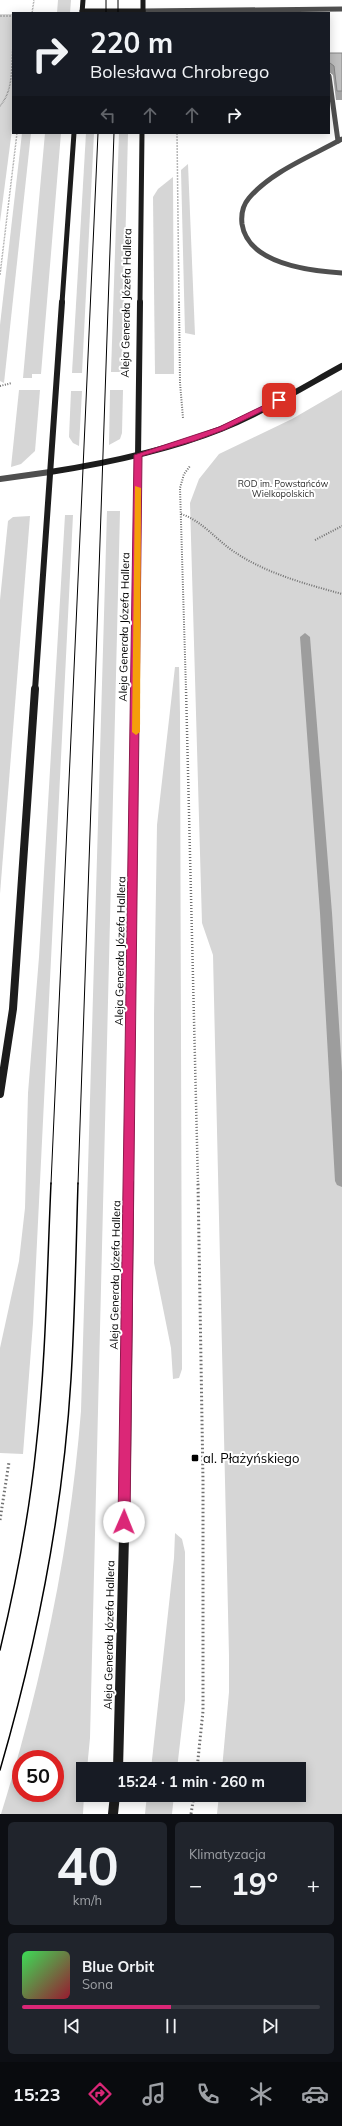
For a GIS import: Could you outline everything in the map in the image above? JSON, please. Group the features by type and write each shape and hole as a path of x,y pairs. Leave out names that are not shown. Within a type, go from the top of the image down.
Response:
{"main road":[{"path":"83,0 82,12 143,12 143,0"},
{"path":"0,1094 13,1009 74,134"},
{"name":"Aleja Generała Józefa Hallera","path":"118,1762 126,1459 142,134"},
{"path":"50,472 102,464 192,440 253,414 342,366"},
{"path":"113,1814 114,1802"}],"street":[{"path":"143,12 320,11 342,9"},
{"path":"330,82 340,140 265,184 248,198 242,212 242,226 250,242 267,256 290,266 318,272 342,273"},
{"path":"0,478 50,472"}],"path":[{"path":"32,12 34,0"},
{"path":"0,16 12,16"},
{"path":"0,106 5,102 8,94 12,56"},
{"path":"0,275 17,134"},
{"path":"177,134 181,412 192,440"},
{"path":"0,386 12,383"},
{"path":"194,461 184,474 180,488 193,933 204,1481 203,1711 198,1762"},
{"path":"181,514 194,519 235,553 268,570 342,594"},
{"path":"315,540 342,526"},
{"path":"0,1520 9,1462"},
{"path":"192,1814 193,1802"}],"green space":[{"path":"58,0 71,0 70,12 57,12"},
{"path":"0,14 12,14 12,130 0,222"},
{"path":"22,134 31,134 4,383 0,381 0,325"},
{"path":"45,134 61,134 41,374 32,374 32,378 23,378"},
{"path":"86,134 94,134 82,373 72,373"},
{"path":"119,134 128,134 122,372 111,372"},
{"path":"188,164 195,335 185,333 181,170"},
{"path":"173,177 174,374 155,374 153,197 158,189"},
{"path":"19,390 40,390 35,451 21,464 11,467"},
{"path":"110,390 123,390 122,433 120,439 109,445"},
{"name":"ROD im. Powstańców Wielkopolskich","path":"342,390 342,1814 217,1814 218,1802 306,1802 306,1762 223,1762 229,1692 229,1656 213,955 202,923 190,503 199,479 219,454 292,419"},
{"path":"71,391 82,391 79,446 73,443 69,437"},
{"path":"107,511 120,511 90,1738 88,1762 76,1762 76,1802 84,1802 83,1814 1,1814 12,1777 12,1802 64,1802 64,1750 20,1750 52,1615 70,1514 81,1411"},
{"path":"65,515 73,515 33,1323 23,1454 0,1453 0,1348 19,1261 25,1208 28,1093 39,957"},
{"path":"30,516 0,894 0,600 8,521 13,517"},
{"path":"175,667 179,667 180,713 182,1369 179,1378 173,1379 171,1348 154,1263 154,1015 157,825"},
{"path":"175,1533 182,1539 185,1552 185,1700 178,1762 152,1762 174,1558"},
{"path":"146,1802 173,1802 172,1814 145,1814"}],"building":[{"path":"330,53 342,53 342,91 337,91 334,66 330,63"}],"waterway":[{"path":"305,637 326,913 342,1181"}],"tram line":[{"path":"106,0 106,12"},
{"path":"118,0 118,12"},
{"path":"51,1184 98,134"},
{"path":"78,1184 114,134"},
{"path":"0,1650 30,1499 36,1448 44,1349 51,1183"},
{"path":"0,1770 26,1674 37,1625 55,1527 62,1478 71,1379 78,1183"}],"slow traffic":[{"path":"136,732 138,488"}],"place":[{"name":"al. Płażyńskiego","path":"195,1458"}],"route":[{"path":"124,1522 135,815 138,455 192,440 221,429 279,400"}]}
